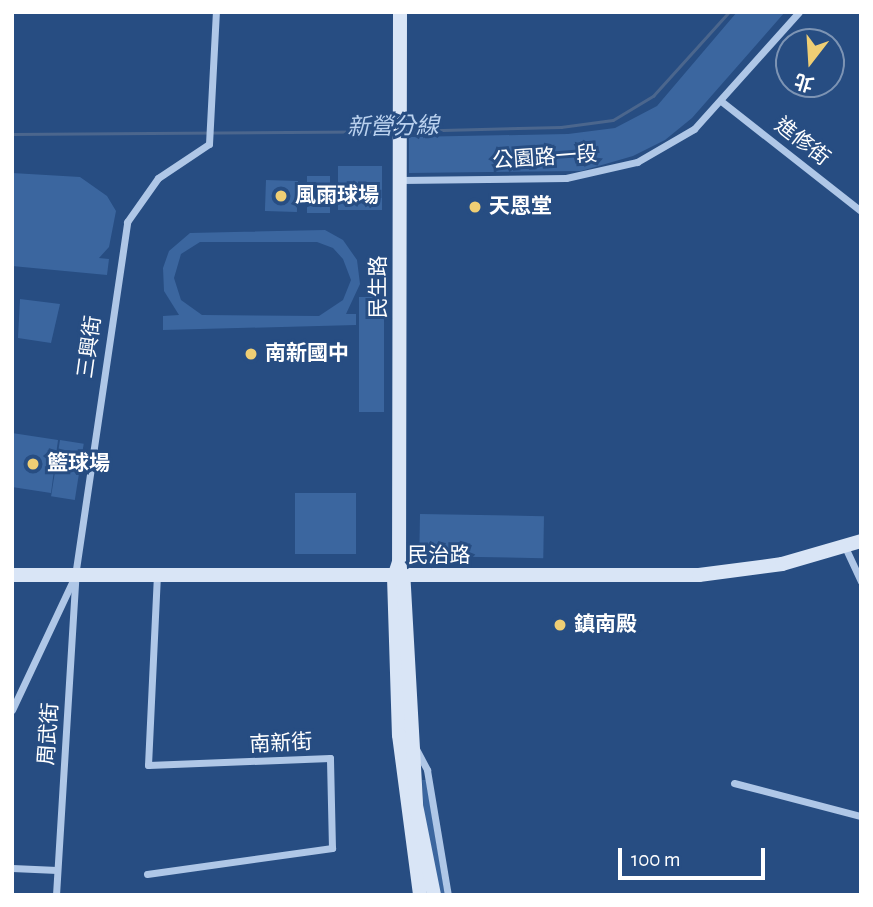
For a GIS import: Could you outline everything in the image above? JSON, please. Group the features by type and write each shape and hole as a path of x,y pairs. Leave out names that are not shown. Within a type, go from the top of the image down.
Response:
{"street":[{"name":"三興街","path":"12,710 75,576 124,233 158,178 203,152 210,138 216,12"},
{"name":"民生路","path":"400,12 399,735 420,895"},
{"name":"公園路一段","path":"399,180 566,178 602,173 666,148 694,129 799,12"},
{"name":"進修街","path":"721,101 861,211"},
{"name":"民治路","path":"12,575 157,576 399,572 699,575 782,564 861,541"},
{"path":"845,547 861,581"},
{"name":"民生路","path":"399,572 416,805 434,895"},
{"name":"周武街","path":"56,895 75,576"},
{"name":"南新街","path":"147,874 332,848 330,758 148,765 157,576"},
{"name":"民生路","path":"411,742 427,770 448,895"},
{"path":"734,783 861,816"},
{"path":"12,867 57,870"}],"shaded area":[{"path":"737,12 785,12 692,118 665,140 633,156 581,171 409,173 409,137 568,134 615,128 657,106"},
{"path":"338,166 382,166 382,210 338,210"},
{"path":"12,173 80,177 107,196 116,211 109,247 99,258 109,259 107,275 12,266"},
{"path":"307,176 330,176 330,213 307,213"},
{"name":"風雨球場","path":"266,180 298,181 297,212 265,211"},
{"path":"325,230 343,240 357,260 360,284 346,314 356,314 356,325 163,330 163,316 179,315 164,291 163,268 169,251 190,233","holes":["200,242 317,242 333,248 343,259 351,280 343,300 319,316 202,315 181,300 174,278 181,254"]},
{"path":"359,297 384,297 384,412 359,412"},
{"path":"20,299 60,304 51,343 18,338"},
{"name":"籃球場","path":"12,433 58,440 51,493 12,487"},
{"path":"60,440 84,444 75,500 51,496"},
{"path":"295,493 356,493 356,554 295,554"},
{"path":"420,514 544,516 543,558 419,556"},
{"path":"422,780 426,780 445,895 439,895 424,815"}],"waterway":[{"name":"新營分線","path":"404,131 561,127 613,120 653,96 729,12"},
{"name":"新營分線","path":"12,134 394,131"}],"place":[{"name":"風雨球場","path":"281,196"},
{"name":"天恩堂","path":"475,207"},
{"name":"南新國中","path":"251,354"},
{"name":"籃球場","path":"33,464"},
{"name":"鎮南殿","path":"560,625"}]}
